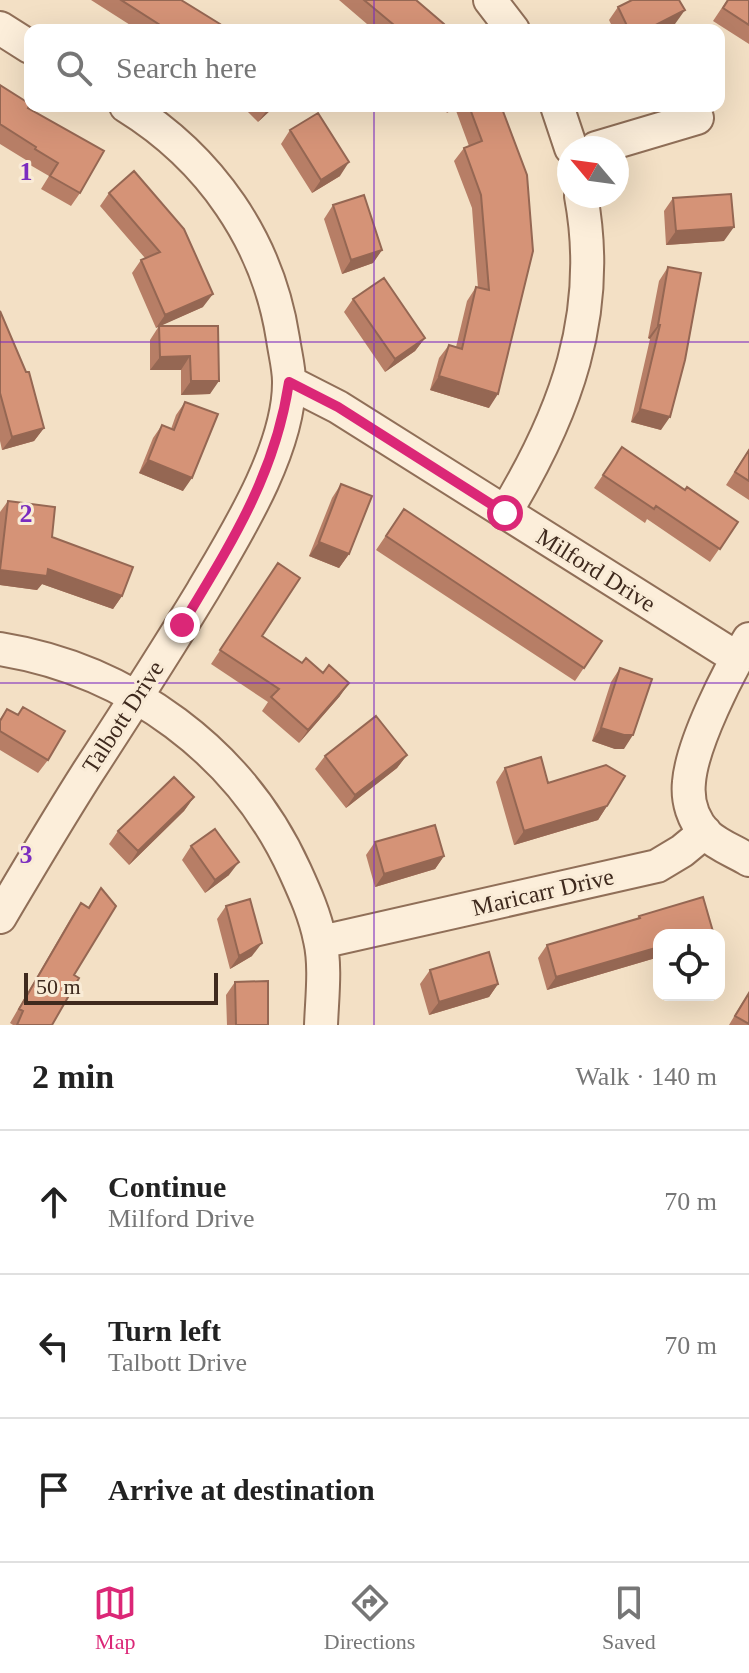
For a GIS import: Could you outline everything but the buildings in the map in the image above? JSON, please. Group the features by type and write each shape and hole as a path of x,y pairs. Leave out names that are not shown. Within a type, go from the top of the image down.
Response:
{"street":[{"path":"490,0 508,24"},
{"path":"0,28 24,43"},
{"path":"135,112 163,131 196,161 224,194 251,237 266,271 281,325 289,382"},
{"path":"559,112 567,136"},
{"path":"629,138 697,118"},
{"path":"505,513 554,423 571,375 583,324 587,268 582,208"},
{"name":"Milford Drive","path":"289,382 338,407 505,513 743,648"},
{"name":"Talbott Drive","path":"0,917 237,532 272,459 283,421 289,382"},
{"path":"743,648 704,730 689,779 689,799 694,815 705,832 749,860"},
{"path":"0,649 75,668 136,698 192,734 226,765 255,799 282,842 310,905 321,942 321,1025"},
{"name":"Maricarr Drive","path":"321,942 657,866 705,832"}],"route":[{"path":"182,625 237,532 272,459 283,421 289,382 338,407 505,513"}]}
